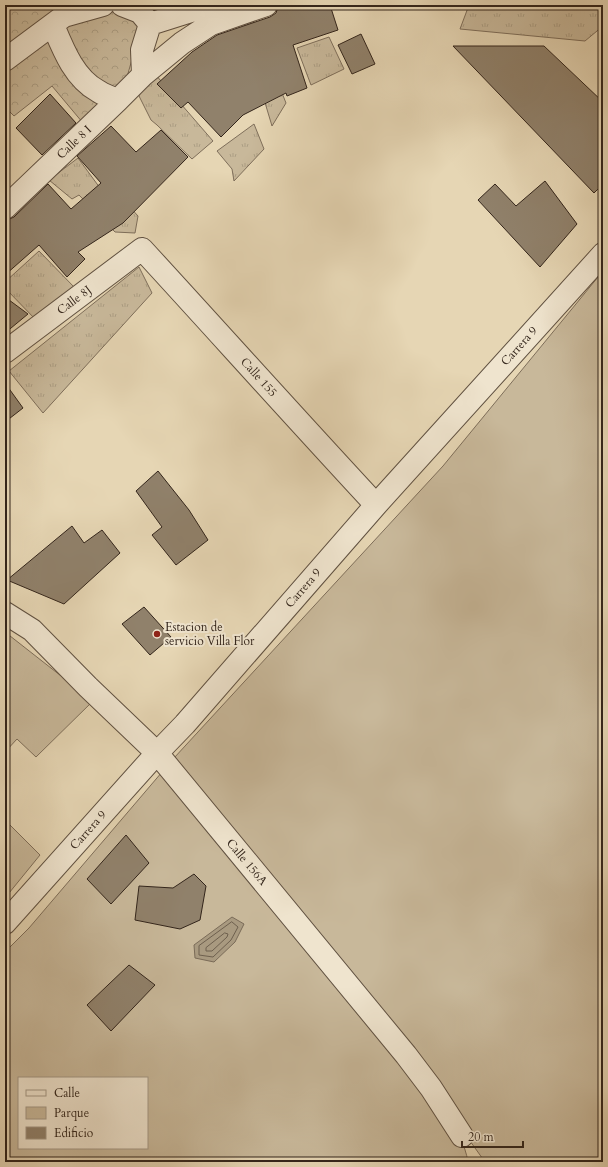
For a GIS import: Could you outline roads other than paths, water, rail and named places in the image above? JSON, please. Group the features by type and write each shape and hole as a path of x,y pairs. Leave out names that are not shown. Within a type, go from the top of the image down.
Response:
{"street":[{"path":"5,60 64,16 103,5"},
{"path":"122,5 140,12 150,24"},
{"path":"150,24 210,5"},
{"name":"Calle 8 I","path":"5,208 143,75 182,43 211,24 266,5"},
{"path":"53,24 63,51 78,75 97,91 118,100"},
{"path":"143,75 142,50 150,24"},
{"name":"Calle 8J","path":"5,352 142,249"},
{"name":"Calle 155","path":"142,249 264,382 292,415 376,505"},
{"name":"Carrera 9","path":"5,923 190,718 376,505 603,254"},
{"name":"Calle 156A","path":"5,613 32,630 88,687 157,753 406,1055 431,1088 462,1136"}],"water":[{"path":"232,917 244,924 235,942 214,962 195,958 194,945"}],"place":[{"name":"Estacion de servicio Villa Flor","path":"157,634"}]}
